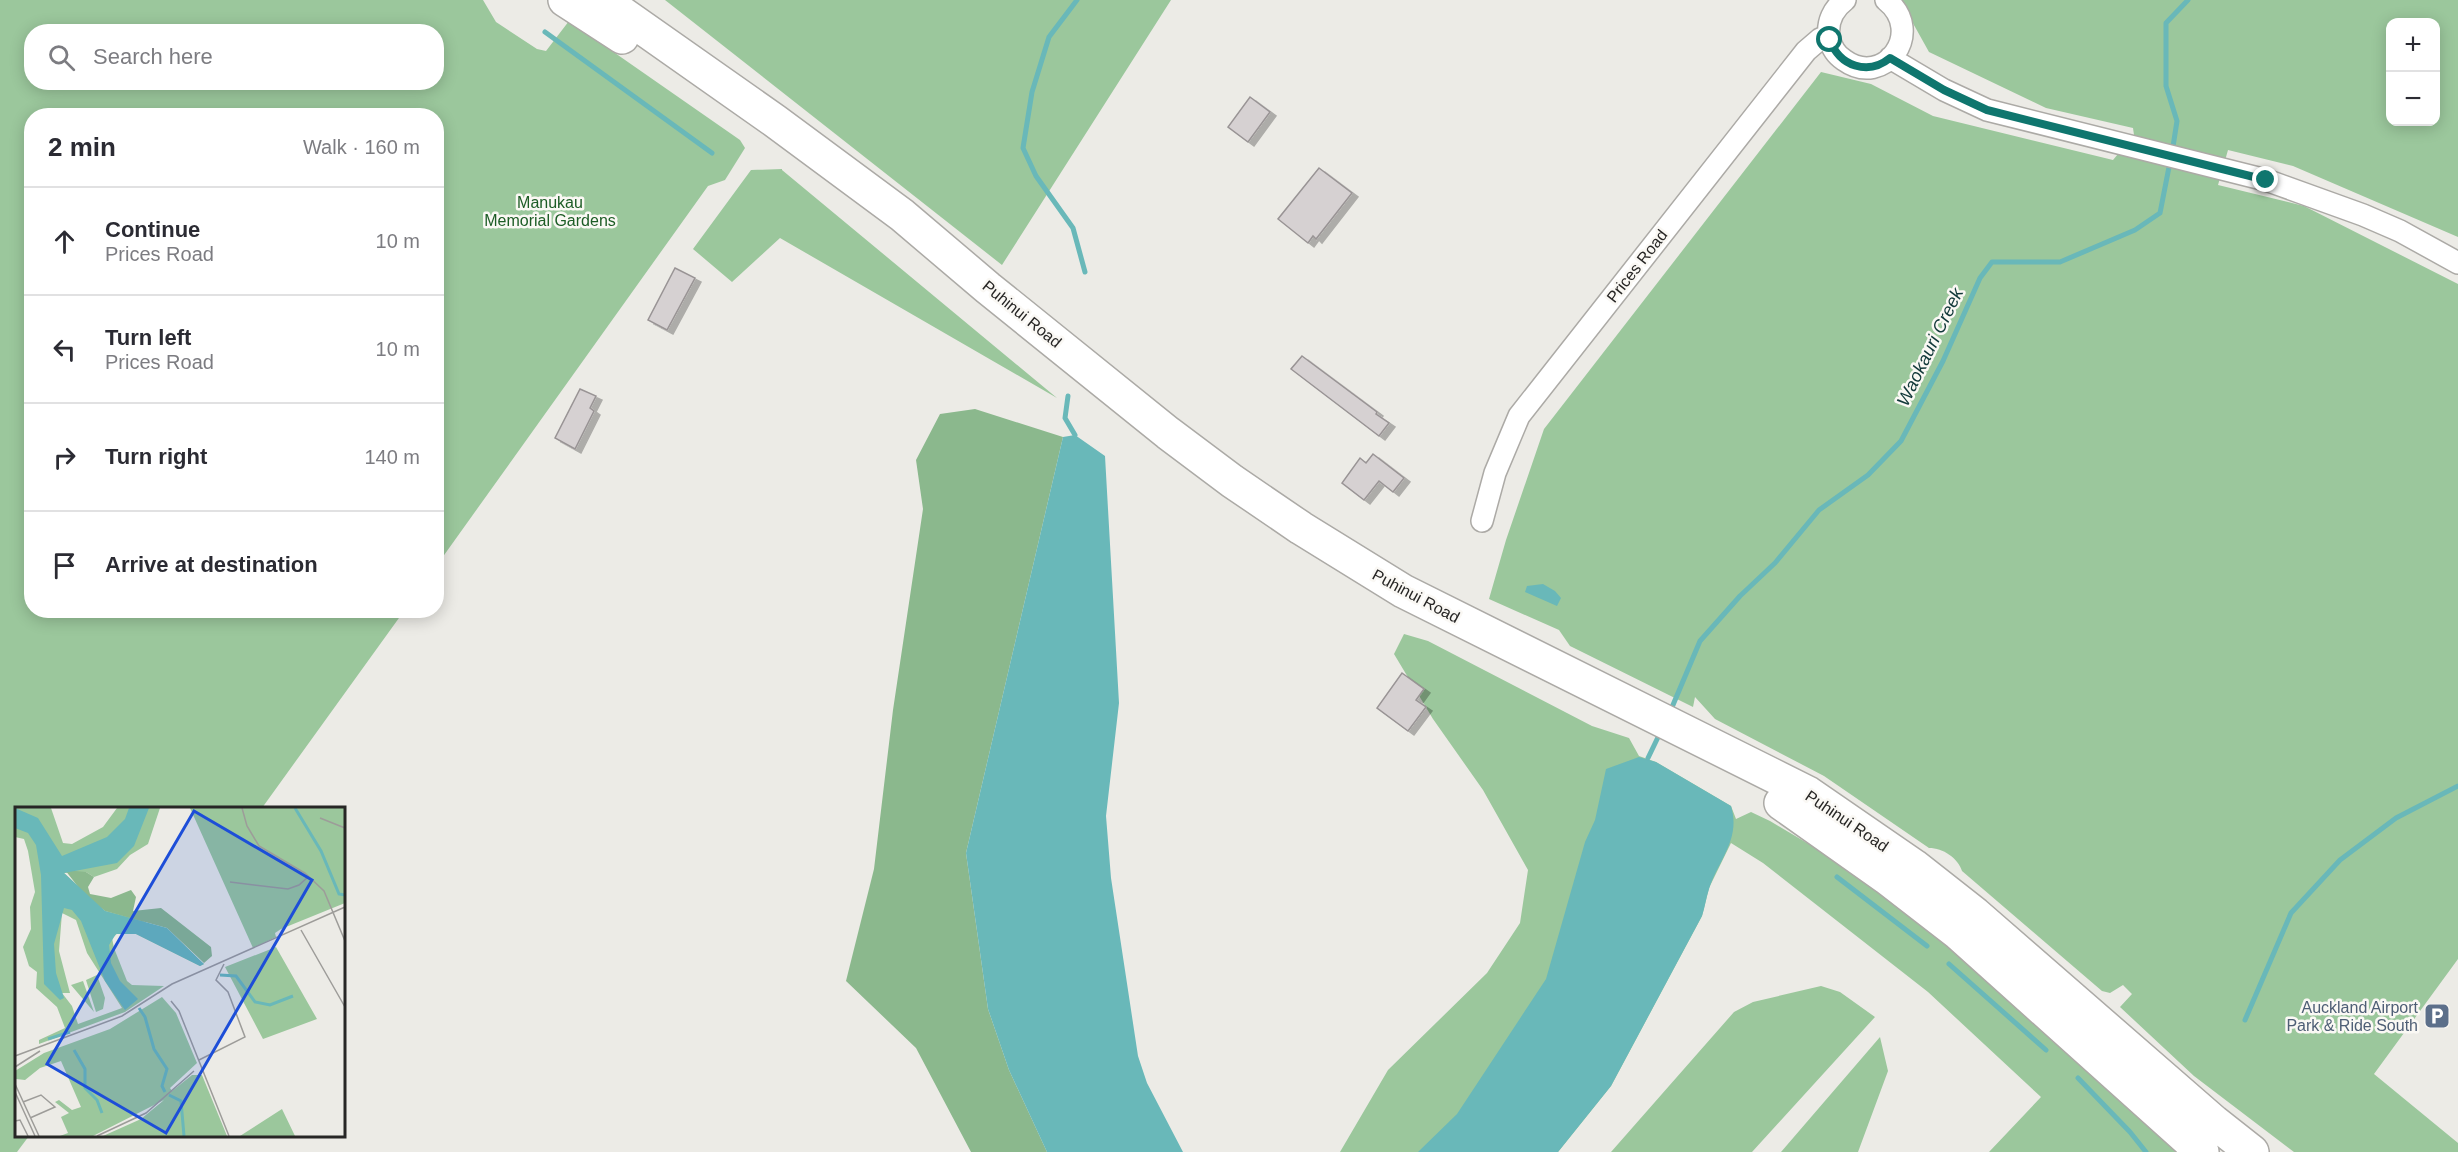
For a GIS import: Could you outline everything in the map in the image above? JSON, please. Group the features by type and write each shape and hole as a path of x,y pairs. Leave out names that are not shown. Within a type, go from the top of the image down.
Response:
{"highway":[{"name":"Puhinui Road","path":"565,0 651,56 767,137 862,208 1100,404 1347,584 1428,629 1646,722"},
{"name":"Puhinui Road","path":"603,0 791,132 902,215 1006,302 1232,481 1403,591 1646,722 1808,793 1914,866 1975,914 2214,1122 2252,1152"},
{"name":"Puhinui Road","path":"1677,737 1792,809 1958,933 2202,1152"}],"street":[{"path":"1845,0 1833,14 1829,35 1838,56 1853,65 1870,67 1890,58 1899,45 1902,30 1896,11 1886,0"},
{"name":"Prices Road","path":"1482,520 1495,474 1519,416 1806,51 1829,35"},
{"path":"1890,58 1944,90 1987,110 2266,180 2363,215 2400,231 2458,263"}],"green space":[{"name":"Manukau Memorial Gardens","path":"0,0 483,0 496,22 537,49 546,51 569,21 740,140 745,148 725,180 708,186 444,555 444,108 24,108 24,618 399,618 263,807 15,807 15,1137 28,1137 17,1152 0,1152"},
{"path":"665,0 1171,0 1002,265"},
{"path":"1900,0 2458,0 2458,237 2293,166 2228,150 2218,185 2304,206 2458,284 2458,959 2374,1074 2458,1143 2458,1152 2294,1152 2194,1076 2120,1007 2132,994 2123,985 2110,993 2102,991 1962,871 1949,855 1929,848 1824,776 1715,719 1695,697 1693,707 1570,646 1559,630 1489,599 1506,540 1544,429 1821,72 1871,84 1933,116 2113,160 2134,135 2133,128 2046,108 1929,52"},
{"path":"782,169 1057,398 780,238 732,282 693,249 751,170"},
{"path":"975,409 1063,437 966,853 988,1009 1009,1070 1047,1152 971,1152 916,1048 846,981 874,869 893,710 923,509 916,460 940,414"},
{"path":"1404,634 1428,641 1592,726 1629,738 1639,756 1656,762 1731,806 1736,819 1751,812 1770,821 1893,894 2004,997 2185,1152 1989,1152 2041,1097 1928,992 1763,863 1731,843 1709,888 1702,916 1611,1086 1558,1152 1340,1152 1388,1070 1487,973 1520,923 1528,870 1483,790 1433,719 1394,654"},
{"path":"1821,986 1840,992 1875,1017 1752,1152 1611,1152 1734,1012 1753,1002"},
{"path":"1880,1037 1888,1071 1858,1152 1781,1152"}],"water":[{"path":"1075,435 1105,456 1119,703 1106,816 1111,878 1138,1056 1147,1083 1183,1152 1047,1152 1009,1070 988,1009 966,853 1063,437"},
{"path":"1543,584 1555,591 1561,598 1557,606 1525,592 1527,586"},
{"path":"1639,757 1656,762 1731,806 1733,829 1728,849 1709,889 1702,916 1611,1086 1558,1152 1418,1152 1457,1114 1546,979 1585,842 1595,820 1606,769"}],"building":[{"path":"1250,97 1270,112 1248,142 1228,127"},
{"path":"1319,168 1352,193 1316,239 1313,236 1308,243 1278,219"},
{"path":"675,268 695,278 667,330 648,320"},
{"path":"1302,356 1389,423 1379,436 1291,369"},
{"path":"580,389 596,396 590,408 594,411 575,449 555,438"},
{"path":"1373,454 1404,478 1393,492 1379,481 1364,500 1342,483 1360,458 1366,463"},
{"path":"1402,673 1424,689 1416,700 1426,707 1408,731 1377,708"}],"waterway":[{"path":"1077,0 1049,37 1032,92 1023,148 1036,176 1073,228 1085,272"},
{"name":"Waokauri Creek","path":"2172,153 2177,121 2166,86 2166,23 2188,0"},
{"path":"545,32 712,153"},
{"name":"Waokauri Creek","path":"1670,712 1700,641 1740,596 1775,563 1819,510 1868,475 1901,441 1943,361 1980,278 1992,262 2060,262 2135,230 2160,213 2170,162"},
{"path":"1068,396 1065,418 1075,435"},
{"name":"Waokauri Creek","path":"1648,758 1661,731"},
{"path":"2245,1020 2291,913 2340,860 2396,818 2458,786"},
{"path":"1837,877 1927,946"},
{"path":"1949,964 2046,1050"},
{"path":"2078,1078 2146,1152"}],"place":[{"name":"Auckland Airport Park & Ride South","path":"2437,1016"}],"route":[{"path":"1830,40 1838,56 1853,65 1870,67 1879,65 1890,58 1944,90 1987,110 2266,180"}]}
